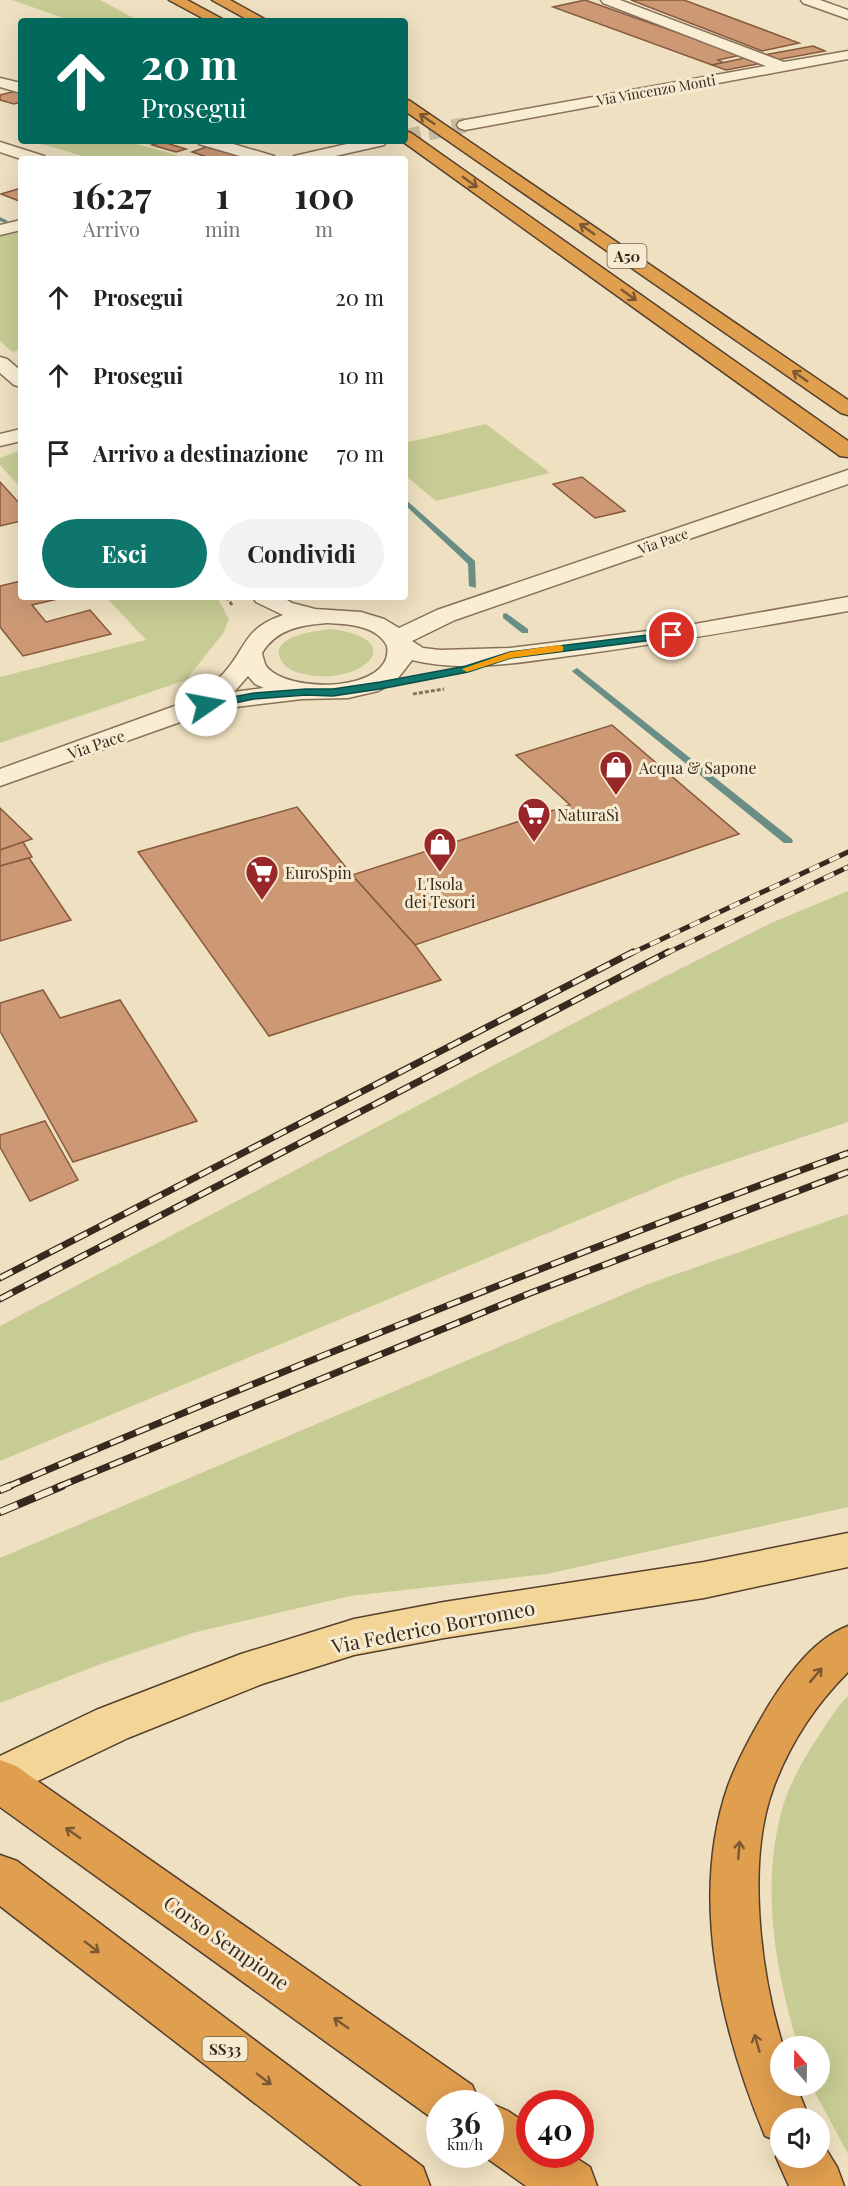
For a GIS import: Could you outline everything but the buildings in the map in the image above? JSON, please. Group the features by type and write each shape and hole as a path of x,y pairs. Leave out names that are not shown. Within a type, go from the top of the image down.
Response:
{"highway":[{"path":"176,0 213,18"},
{"path":"219,0 255,18"},
{"name":"A50","path":"408,106 848,409"},
{"name":"A50","path":"408,138 844,448"},
{"path":"779,2108 765,2071 747,2010 737,1945 736,1890 740,1839 750,1790 793,1703 821,1668 848,1645"},
{"name":"Corso Sempione","path":"12,1773 121,1867 436,2090"},
{"name":"SS33","path":"0,1877 404,2186"},
{"path":"504,2139 571,2186"},
{"path":"808,2168 818,2186"}],"main road":[{"name":"Via Federico Borromeo","path":"12,1773 112,1724 246,1671 354,1637 444,1620 704,1580 848,1550"}],"street":[{"path":"608,0 783,67"},
{"path":"808,0 848,15"},
{"name":"Via Vincenzo Monti","path":"465,125 848,55"},
{"path":"0,82 18,87"},
{"path":"216,144 258,156"},
{"path":"314,156 369,144"},
{"path":"0,147 28,156"},
{"path":"0,230 18,226"},
{"path":"0,363 18,378"},
{"path":"0,440 18,436"},
{"name":"Via Pace","path":"477,622 485,611 501,597 848,477"},
{"path":"270,600 283,608 313,616"},
{"path":"246,604 267,631 295,619 313,616 380,616 477,622"},
{"path":"250,653 253,666 264,678 283,687 306,692 333,692 417,679 510,656 667,628 848,604"},
{"path":"579,645 672,635 789,613"},
{"path":"347,616 377,625 416,654 440,658 510,656"},
{"path":"477,622 483,638 494,641 585,634 606,640"},
{"path":"358,688 379,681 394,670 401,658 399,642 407,632 425,624 477,622"},
{"name":"Via Pace","path":"192,709 226,685 238,672 255,641 267,631"},
{"name":"Via Pace","path":"0,778 192,709 254,696 306,692"}],"green space":[{"path":"12,0 100,0 133,18 63,18"},
{"path":"41,144 137,144 179,156 83,156"},
{"path":"18,230 18,351 12,352 0,341 0,233"},
{"path":"486,424 550,473 436,501 408,478 408,442"},
{"path":"18,451 18,485 0,465 0,458"},
{"path":"109,600 219,600 229,619 224,632 186,680 0,743 0,677 146,640"},
{"path":"332,629 356,635 369,642 373,652 369,660 359,668 344,674 325,676 298,673 288,668 281,660 279,652 288,640 307,633"},
{"path":"848,891 848,1122 682,1177 0,1461 0,1326 595,1012 771,923"},
{"path":"848,1214 848,1507 547,1574 350,1596 192,1633 101,1664 0,1703 0,1558 648,1284"},
{"path":"848,1696 848,2154 830,2120 830,2108 823,2108 817,2096 830,2096 830,2036 795,2036 777,1957 772,1897 772,1866 776,1836 786,1797 797,1772 835,1712"}],"waterway":[{"path":"0,219 5,221"},
{"path":"408,504 472,563 473,586"},
{"path":"506,616 525,631"},
{"path":"577,671 788,841"}],"tunnel":[{"path":"408,136 465,125"}],"railway":[{"path":"630,954 848,852"},
{"path":"665,954 848,867"},
{"path":"0,1278 633,952"},
{"path":"0,1299 668,952"},
{"path":"7,1487 425,1314 848,1153"},
{"path":"58,1487 528,1294 848,1172"},
{"path":"0,1490 10,1486"},
{"path":"0,1512 62,1486"}],"slow traffic":[{"path":"467,669 510,656 559,648"}],"place":[{"name":"Acqua & Sapone","path":"616,796"},
{"name":"NaturaSì","path":"534,843"},
{"name":"L'Isola dei Tesori","path":"440,873"},
{"name":"EuroSpin","path":"262,901"}],"route":[{"path":"206,705 254,696 333,692 402,682 468,668 510,656 579,645 672,635"}]}
